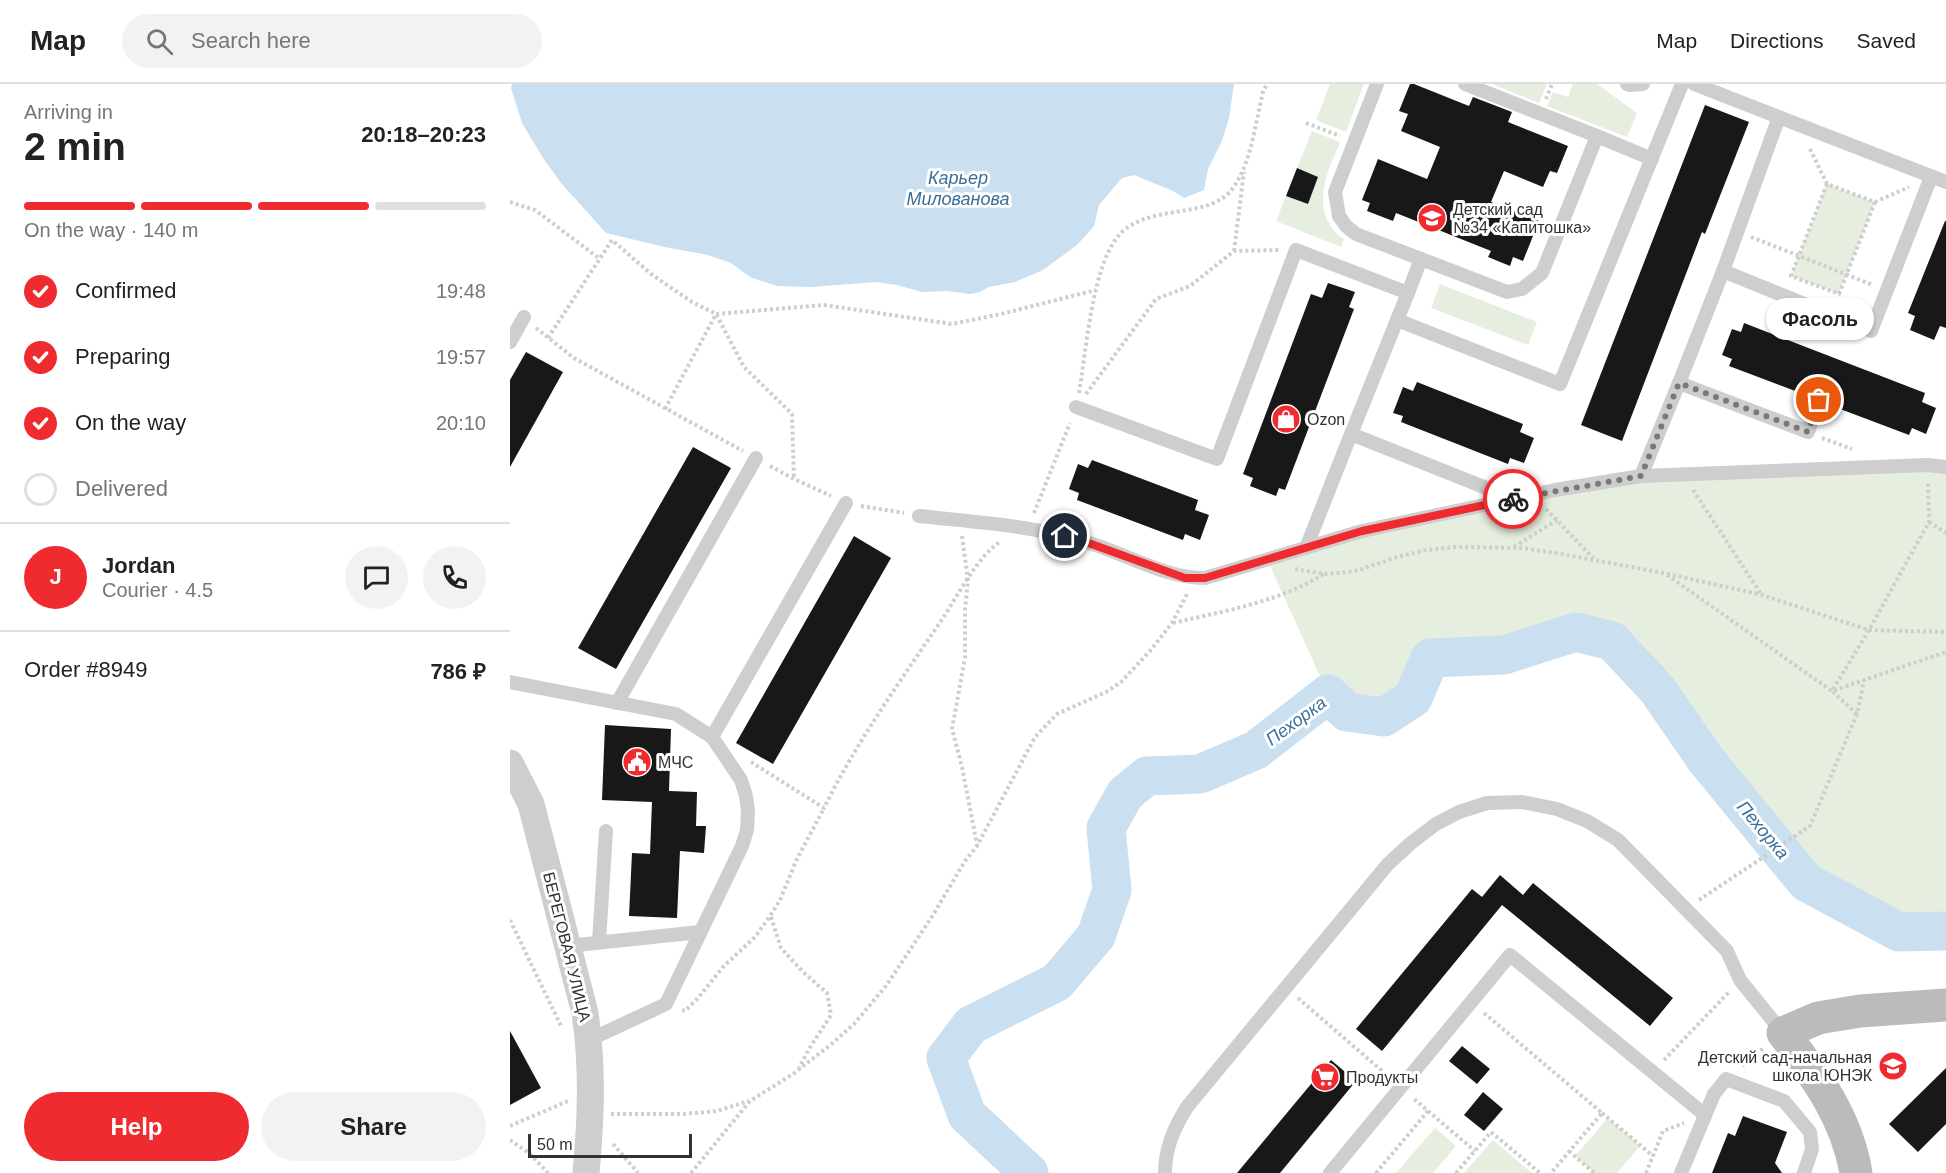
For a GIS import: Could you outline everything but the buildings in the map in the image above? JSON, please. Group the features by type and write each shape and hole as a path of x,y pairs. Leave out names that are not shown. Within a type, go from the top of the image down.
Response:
{"street":[{"name":"БЕРЕГОВАЯ УЛИЦА","path":"510,763 531,804 585,1013 589,1040 592,1114 586,1173"},
{"path":"1856,1173 1848,1141 1836,1109 1814,1074 1783,1033 1818,1018 1860,1011 1946,1005"}],"lane":[{"path":"1377,84 1335,192 1339,216 1356,234 1507,292 1522,289 1542,273 1597,136"},
{"path":"1465,84 1652,159"},
{"path":"1627,84 1643,84"},
{"path":"1397,320 1560,384 1682,84"},
{"path":"1694,84 1946,183"},
{"path":"1641,476 1723,271 1779,117"},
{"path":"1723,271 1871,331 1931,177"},
{"path":"1076,407 1216,459 1296,250 1408,293"},
{"path":"1306,548 1421,259"},
{"path":"510,342 524,317"},
{"path":"1679,383 1808,432 1819,400"},
{"path":"1351,435 1514,499"},
{"path":"919,516 1028,527 1083,541 1185,578 1205,578 1362,531 1533,495 1641,476 1938,466 1946,453"},
{"path":"617,703 756,459"},
{"path":"712,737 846,503"},
{"path":"510,682 676,714 712,737 741,780 748,811 747,830 742,846 666,1004 589,1040"},
{"path":"1165,1173 1168,1145 1175,1126 1187,1107 1388,864 1436,824 1459,812 1487,803 1522,801 1557,809 1587,821 1618,840 1727,951 1740,980 1783,1033"},
{"path":"599,942 606,831"},
{"path":"567,946 700,932"},
{"path":"1330,1173 1510,955 1705,1115"},
{"path":"1681,1173 1714,1094 1726,1079 1784,1101 1810,1132 1812,1149 1804,1173"}],"path":[{"path":"1234,251 1244,169 1267,84"},
{"path":"1306,123 1354,142"},
{"path":"1798,125 1827,184 1875,202"},
{"path":"666,1004 685,1011 723,967 755,937 780,900 796,861 841,774 968,580 990,548 1028,527 1076,407 1096,290 1104,262 1116,238 1132,223 1211,205 1232,190 1244,169"},
{"path":"1827,184 1791,276 1839,294 1875,202 1931,177"},
{"path":"510,202 535,210 600,260"},
{"path":"1737,232 1887,290"},
{"path":"548,338 612,240 692,302 716,314 824,305 952,324 1096,290"},
{"path":"1076,407 1156,299 1190,286 1234,251 1296,250"},
{"path":"665,409 716,314"},
{"path":"716,314 744,367 792,414 794,479"},
{"path":"524,317 574,358 794,479 846,503 919,516"},
{"path":"1832,692 1929,522 1938,466"},
{"path":"1683,474 1762,595"},
{"path":"1533,495 1595,560"},
{"path":"960,520 968,580 965,610 965,658 952,729 962,767 977,846"},
{"path":"1512,548 1557,520"},
{"path":"1929,522 1946,533"},
{"path":"1267,559 1298,570 1324,574 1359,570 1427,550 1456,547 1512,548 1595,560 1762,595 1869,630 1946,632"},
{"path":"1664,573 1832,692 1857,714"},
{"path":"1172,623 1242,608 1304,587 1324,574"},
{"path":"510,1126 569,1101 592,1114 684,1114 717,1111 750,1101 799,1069 841,1036 886,986 933,915 965,861 977,846 1035,737 1057,714 1106,692 1121,682 1172,623 1196,578"},
{"path":"1832,692 1946,652"},
{"path":"1686,909 1810,826 1857,714 1864,680"},
{"path":"749,761 824,808"},
{"path":"770,916 781,948 827,993 831,1015 799,1069"},
{"path":"510,920 563,1032"},
{"path":"1652,1072 1740,980"},
{"path":"1286,987 1475,1151"},
{"path":"1471,1003 1653,1156"},
{"path":"1726,1079 1783,1033"},
{"path":"691,1173 750,1101"},
{"path":"1376,1173 1428,1111"},
{"path":"1551,1173 1602,1113"},
{"path":"1646,1173 1663,1131 1705,1115"},
{"path":"1456,1173 1491,1132 1540,1173"},
{"path":"510,1140 529,1153 548,1173"},
{"path":"610,1141 638,1173"},
{"path":"1569,1152 1594,1173"}],"green space":[{"path":"1330,84 1364,84 1346,132 1316,120"},
{"path":"1492,84 1547,84 1539,103"},
{"path":"1573,84 1597,84 1637,113 1627,137 1547,106 1553,92 1568,97"},
{"path":"1312,131 1340,142 1326,179 1323,197 1326,217 1331,227 1344,239 1341,247 1276,221 1286,196 1308,204 1318,177 1297,168"},
{"path":"1827,184 1875,202 1839,294 1791,276"},
{"path":"1440,284 1537,322 1528,345 1431,308"},
{"path":"1946,467 1946,931 1899,932 1806,882 1706,760 1657,689 1612,641 1576,632 1504,655 1430,658 1413,698 1384,717 1347,712 1328,694 1267,559 1362,531 1641,476"},
{"path":"1608,1118 1640,1146 1617,1173 1594,1173 1575,1156"},
{"path":"1435,1128 1456,1146 1433,1173 1396,1173"},
{"path":"1493,1140 1532,1173 1464,1173"}],"water":[{"name":"Карьер Милованова","path":"512,84 1234,84 1229,118 1222,141 1208,169 1204,190 1184,198 1134,175 1122,178 1099,205 1094,226 1077,245 1043,270 1015,282 989,287 970,294 947,291 922,292 876,282 811,287 777,286 750,277 731,263 708,255 606,233 561,183 543,158 522,123 511,88"}],"waterway":[{"name":"Пехорка","path":"1029,1173 967,1115 946,1058 971,1025 1057,982 1096,936 1112,890 1106,828 1125,794 1147,776 1200,774 1256,750 1328,694 1347,712 1384,717 1413,698 1430,658 1504,655 1576,632 1612,641 1657,689 1706,760 1806,882 1899,932 1946,931"}],"way so far":[{"path":"1513,499 1641,476 1679,383 1808,432 1819,400"}],"place":[{"name":"Детский сад №34 «Капитошка»","path":"1432,218"},
{"name":"Фасоль","path":"1819,400"},
{"name":"Ozon","path":"1286,419"},
{"name":"МЧС","path":"637,762"},
{"name":"Детский сад-начальная школа ЮНЭК","path":"1893,1066"},
{"name":"Продукты","path":"1325,1077"}],"route":[{"path":"1065,536 1185,578 1205,578 1362,531 1513,499"}]}
